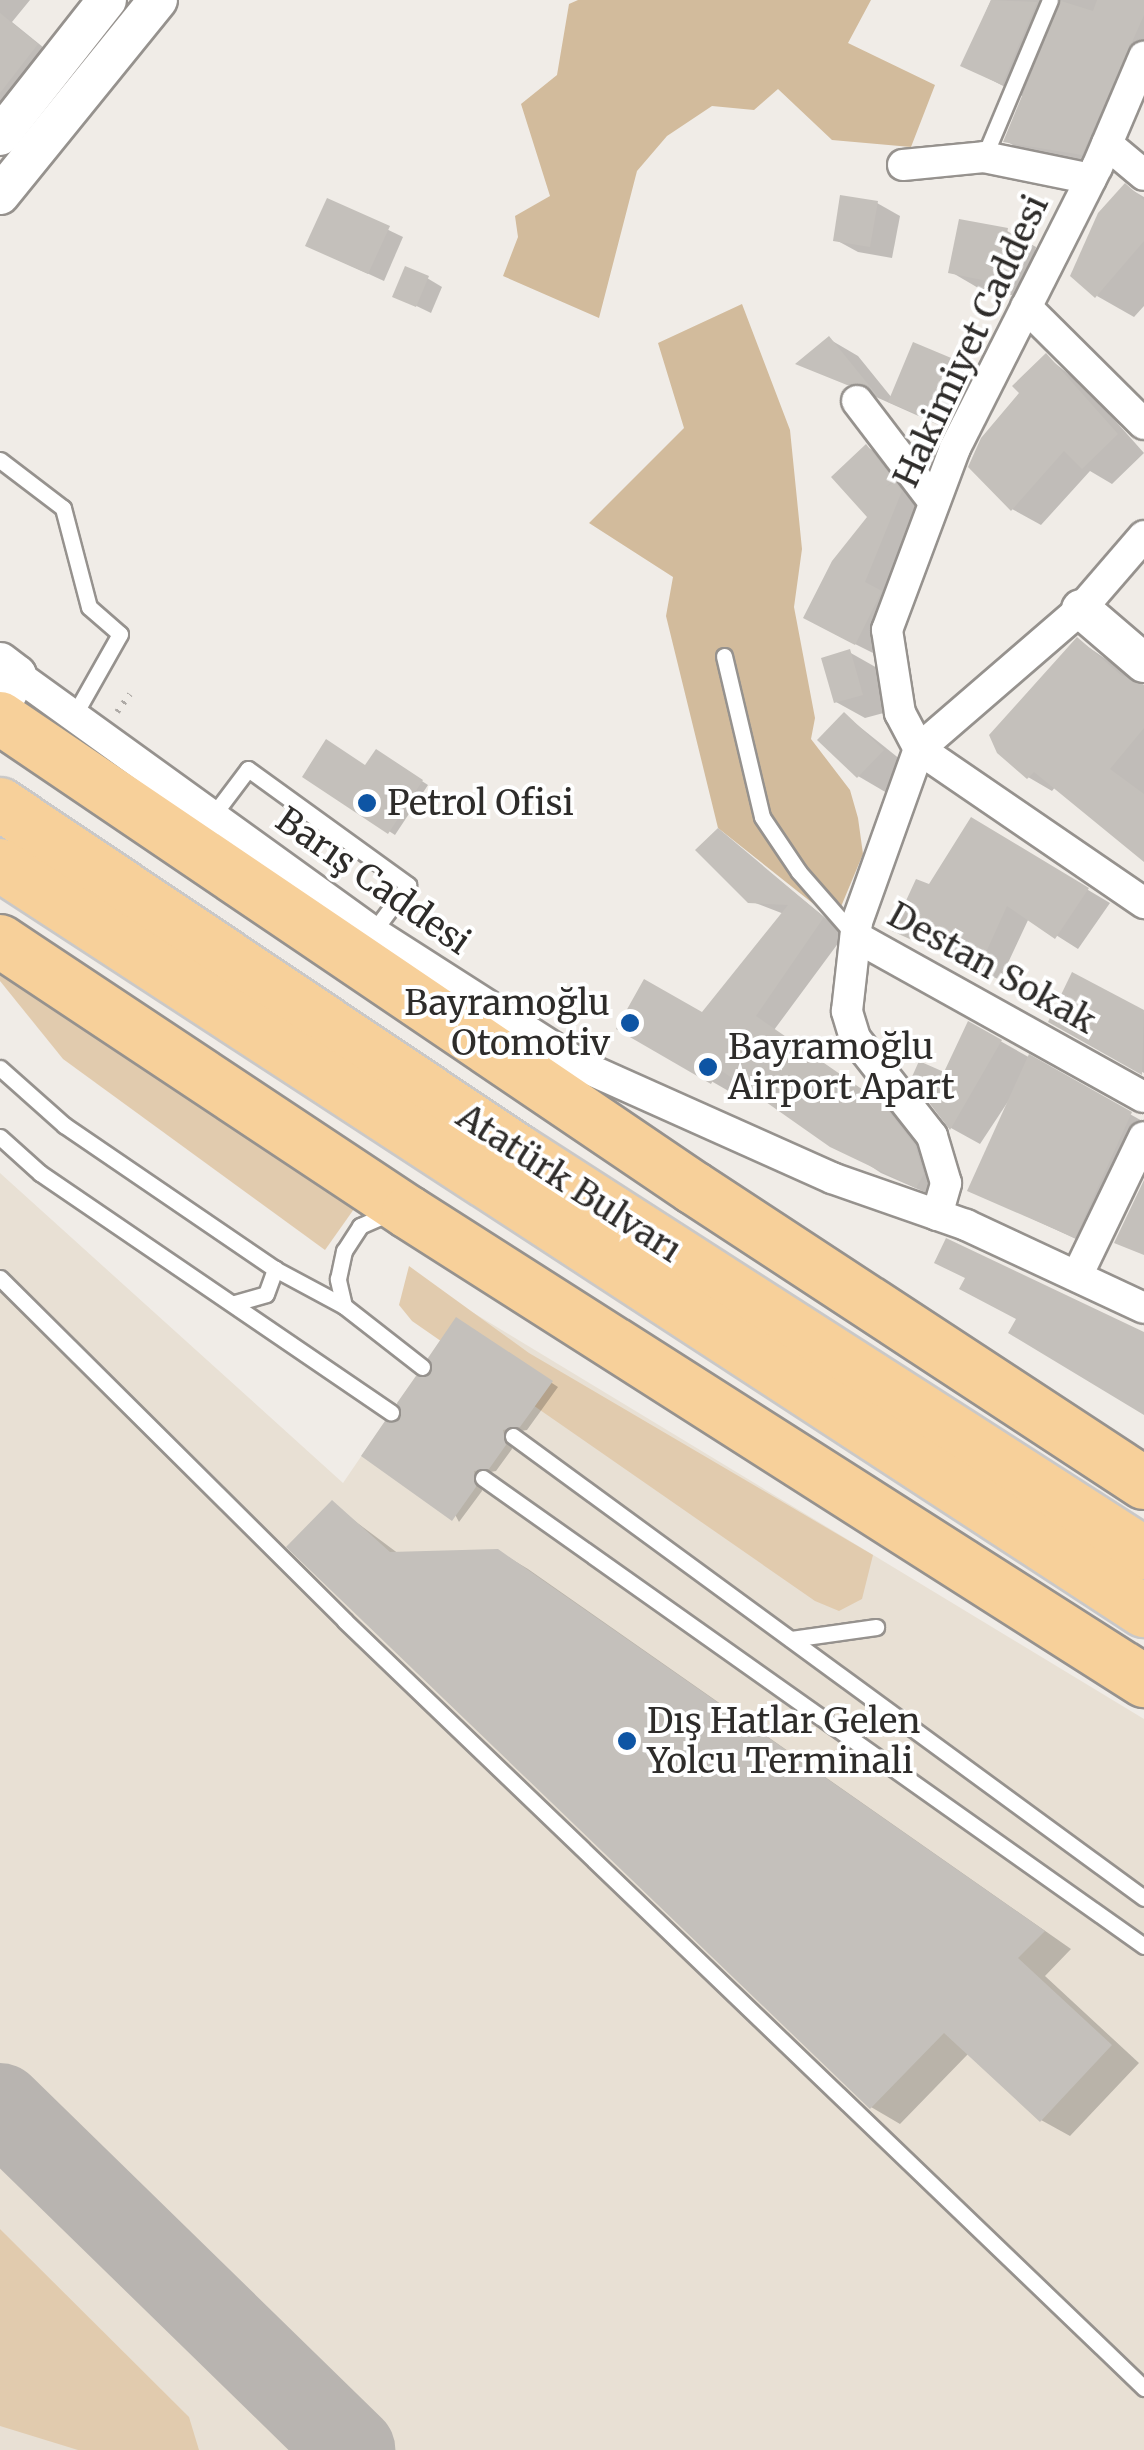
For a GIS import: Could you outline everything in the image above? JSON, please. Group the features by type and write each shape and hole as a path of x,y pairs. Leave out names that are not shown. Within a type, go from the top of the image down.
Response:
{"highway":[{"path":"6,685 478,1044 1144,1483"},
{"name":"Atatürk Bulvarı","path":"0,804 534,1162 1144,1553"},
{"name":"Atatürk Bulvarı","path":"0,866 1144,1611"},
{"path":"0,941 408,1212 1144,1681"}],"street":[{"path":"5,119 107,0"},
{"path":"0,195 158,0"},
{"name":"Hakimiyet Caddesi","path":"919,749 900,713 887,630 934,502 1107,144 1144,58"},
{"path":"1107,144 1144,174"},
{"path":"903,165 984,157 1090,178"},
{"path":"1026,307 1144,424"},
{"path":"857,401 934,502"},
{"path":"937,1215 946,1184 932,1136 855,1038 848,1011 856,937 919,749 1081,610 1144,536"},
{"path":"1081,610 1144,663"},
{"path":"0,709 6,685"},
{"name":"Barış Caddesi","path":"6,685 73,717 214,814 373,932 605,1078 832,1178 937,1215 1144,1308"},
{"path":"919,749 1144,902"},
{"name":"Destan Sokak","path":"856,937 1144,1097"},
{"path":"1077,1276 1144,1137"}],"lane":[{"path":"984,157 1050,0"},
{"path":"0,460 63,508 90,608 120,634 73,717"},
{"path":"724,656 762,817 799,872 856,937"},
{"path":"214,814 248,769 408,885 373,932"},
{"path":"0,1068 64,1125 276,1269 344,1306 422,1367"},
{"path":"0,1136 40,1173 235,1302 391,1412"},
{"path":"344,1306 341,1265 360,1226 376,1215 408,1212"},
{"path":"235,1302 266,1294 276,1269"},
{"path":"0,1278 345,1621 1144,2388"},
{"path":"513,1436 1144,1898"},
{"path":"482,1478 1144,1946"},
{"path":"791,1639 876,1627"}],"shaded area":[{"path":"578,0 871,0 848,43 935,85 911,147 832,140 778,89 754,110 712,106 667,136 637,171 599,318 503,276 518,237 515,216 550,196 521,104 557,75 569,4"},
{"path":"742,304 790,430 802,549 794,607 815,718 811,739 850,790 858,818 863,854 835,921 718,828 666,616 673,577 589,523 684,428 658,343"},
{"path":"0,960 354,1209 325,1250 63,1059 0,981"},
{"path":"0,1173 343,1483 456,1317 472,1312 1144,1719 1144,2450 0,2450"},
{"path":"409,1266 529,1353 873,1555 862,1599 839,1611 815,1601 412,1321 399,1305"},
{"path":"0,2229 189,2417 199,2450 78,2450 0,2426"}],"building":[{"path":"991,0 1037,2 1002,85 960,66"},
{"path":"1097,0 1144,0 1144,15 1082,155 1003,142 1061,1 1093,11"},
{"path":"0,13 38,44 0,93"},
{"path":"1125,183 1144,200 1144,241 1095,298 1070,276 1098,213"},
{"path":"840,195 878,201 870,247 833,241"},
{"path":"327,198 390,226 368,274 305,246"},
{"path":"959,219 1008,228 997,283 948,273"},
{"path":"405,266 429,276 416,307 392,297"},
{"path":"829,336 880,399 865,384 847,385 795,364"},
{"path":"913,342 956,360 931,420 888,402"},
{"path":"1046,353 1118,434 1082,469 1064,451 1011,511 968,467 981,438 1019,393 1012,386"},
{"path":"866,444 894,480 886,487 895,482 902,491 865,582 882,591 855,645 803,618 832,561 867,517 831,477"},
{"path":"1077,637 1121,675 1144,685 1144,728 1110,769 1144,794 1144,862 1034,772 1027,779 997,753 989,735"},
{"path":"850,649 863,695 834,703 821,658"},
{"path":"844,712 884,750 857,778 817,740"},
{"path":"326,739 365,765 376,749 423,780 388,834 302,777"},
{"path":"971,817 1089,888 1055,939 1007,906 978,970 892,931 916,879 929,884"},
{"path":"718,828 824,917 756,1016 882,1103 915,1145 924,1174 916,1188 830,1147 719,1069 711,1084 616,1029 644,979 702,1012 788,905 748,903 695,850"},
{"path":"1072,972 1144,1010 1142,1075 1048,1022"},
{"path":"968,1021 1002,1040 950,1130 911,1079 919,1061 944,1072"},
{"path":"1029,1054 1132,1112 1075,1238 967,1191"},
{"path":"1144,1180 1144,1255 1114,1243"},
{"path":"946,1238 1144,1332 1144,1415 1008,1333 1016,1319 959,1289 965,1278 934,1263"},
{"path":"456,1317 553,1381 520,1427 503,1430 506,1445 489,1469 474,1471 476,1487 452,1521 361,1456 385,1421 401,1417 397,1403 416,1376 431,1373 428,1358"},
{"name":"Dış Hatlar Gelen Yolcu Terminali","path":"332,1500 390,1552 498,1549 1045,1931 1018,1958 1112,2045 1040,2122 944,2033 870,2109 286,1547"}],"taxiway":[{"path":"0,2107 352,2450"}],"place":[{"name":"Petrol Ofisi","path":"367,803"},
{"name":"Bayramoğlu Otomotiv","path":"630,1023"},
{"name":"Bayramoğlu Airport Apart","path":"708,1067"},
{"name":"Dış Hatlar Gelen Yolcu Terminali","path":"627,1741"}]}
